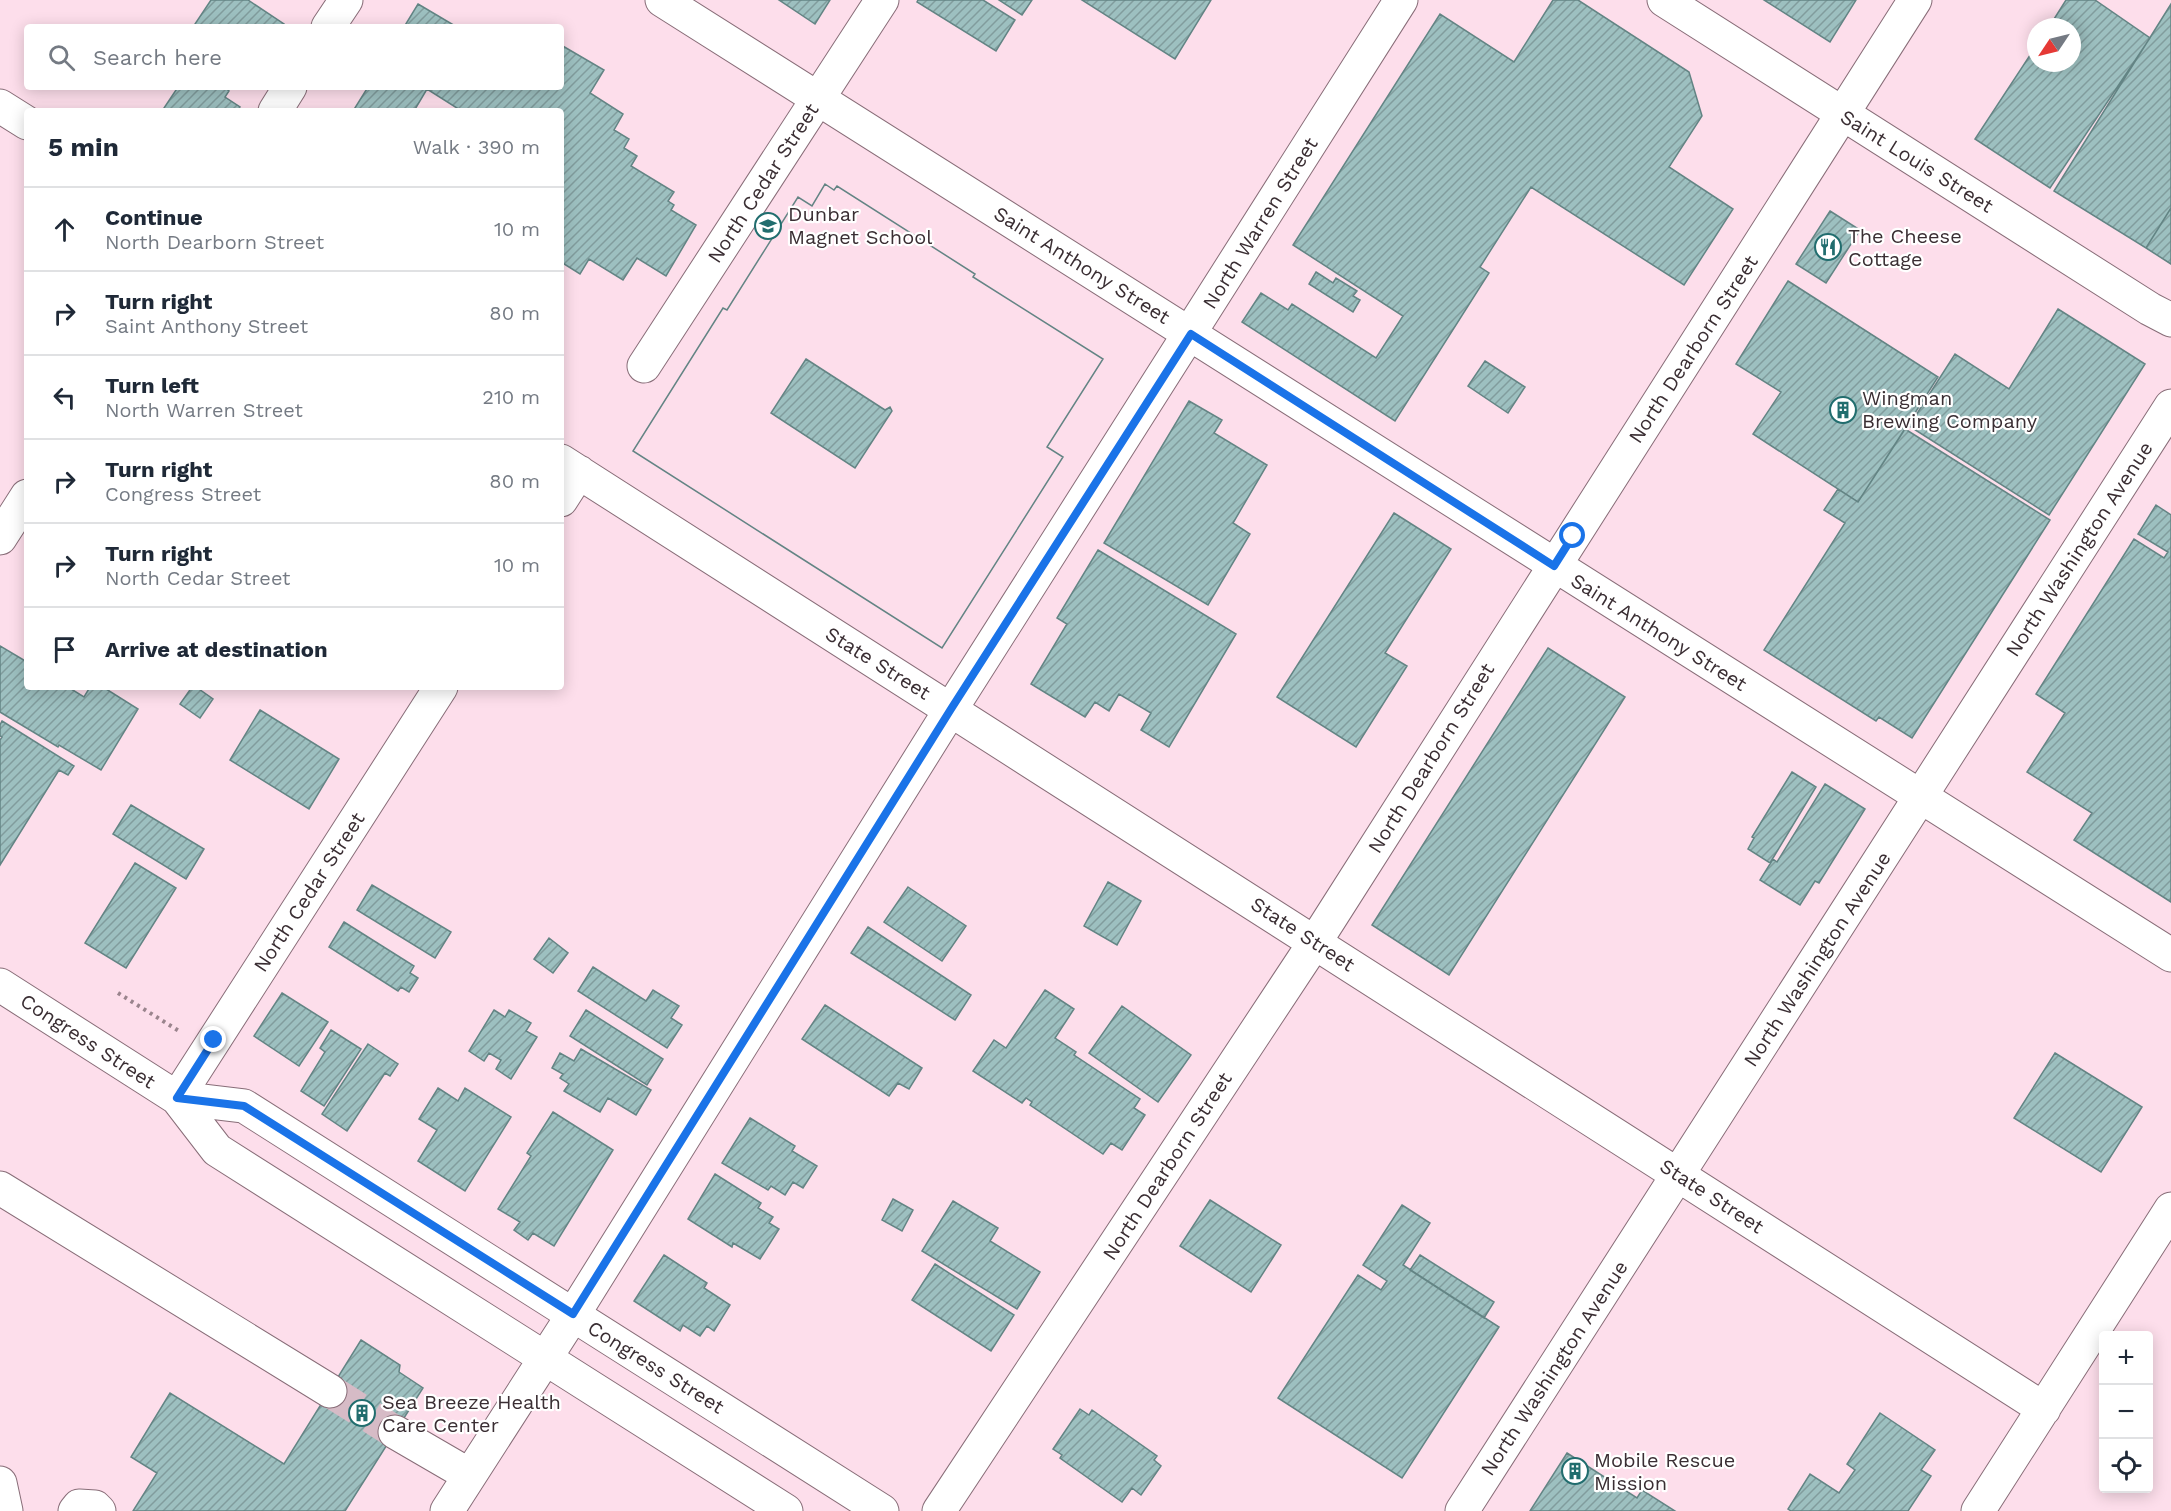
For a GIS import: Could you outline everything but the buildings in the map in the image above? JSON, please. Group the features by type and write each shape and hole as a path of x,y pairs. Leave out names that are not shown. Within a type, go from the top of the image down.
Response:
{"street":[{"path":"330,24 346,0"},
{"name":"Saint Anthony Street","path":"662,0 2171,955"},
{"name":"North Cedar Street","path":"644,366 882,0"},
{"name":"North Warren Street","path":"447,1511 573,1314 951,709 1401,0"},
{"name":"Saint Louis Street","path":"1664,0 2171,320"},
{"name":"North Dearborn Street","path":"939,1511 1315,942 1915,0"},
{"path":"277,108 288,90"},
{"path":"0,106 24,121"},
{"name":"North Washington Avenue","path":"1462,1511 2171,405"},
{"path":"564,489 570,467"},
{"name":"State Street","path":"570,467 2044,1409"},
{"path":"0,538 24,501"},
{"name":"North Cedar Street","path":"177,1098 439,690"},
{"name":"Congress Street","path":"0,985 177,1098 217,1150 786,1511"},
{"name":"Congress Street","path":"177,1098 244,1106 882,1511"},
{"path":"0,1188 330,1391"},
{"path":"1978,1511 2171,1209"},
{"path":"395,1432 470,1475"},
{"path":"0,1483 6,1511"},
{"path":"75,1511 79,1506 95,1507 99,1511"}],"path":[{"path":"118,993 186,1035"}],"tunnel":[{"path":"330,1391 395,1432"}],"place":[{"name":"Dunbar Magnet School","path":"768,226"},
{"name":"The Cheese Cottage","path":"1828,247"},
{"name":"Wingman Brewing Company","path":"1843,410"},
{"name":"Sea Breeze Health Care Center","path":"362,1413"},
{"name":"Mobile Rescue Mission","path":"1575,1471"}],"route":[{"path":"214,1040 177,1098 244,1106 573,1314 951,709 1191,334 1554,566 1573,536"}]}
